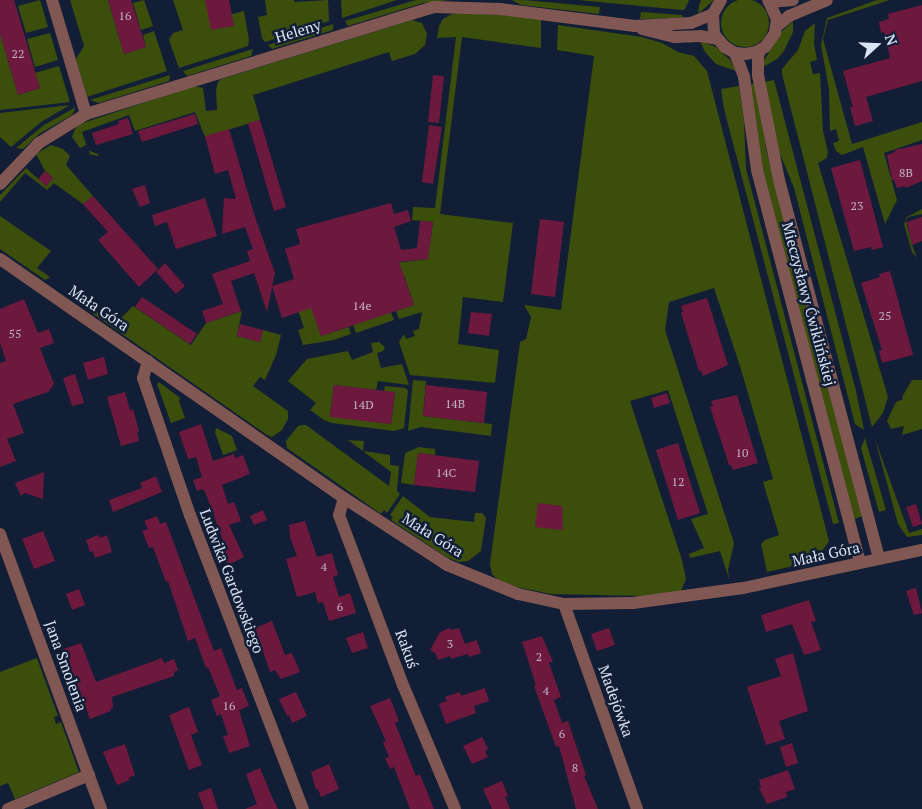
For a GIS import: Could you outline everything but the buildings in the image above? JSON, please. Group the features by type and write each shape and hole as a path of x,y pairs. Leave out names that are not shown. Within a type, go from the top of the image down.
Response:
{"street":[{"path":"52,0 86,114"},
{"path":"720,0 713,14 713,27 717,39 725,48 735,53 750,54 760,50 769,43 776,27 776,14 769,1 793,0"},
{"path":"776,27 789,16 827,0"},
{"name":"Heleny","path":"0,184 39,142 86,114 434,7 500,4 635,26 669,36 700,36 717,39"},
{"name":"Heleny","path":"635,26 691,23 713,14"},
{"name":"Mieczysławy Ćwiklińskiej","path":"760,50 758,56 758,75 777,171 879,559"},
{"name":"Mieczysławy Ćwiklińskiej","path":"735,53 744,78 757,170 860,563"},
{"name":"Mała Góra","path":"0,259 344,498 447,565 518,594 564,604 633,603 697,596 922,550"},
{"name":"Ludwika Gardowskiego","path":"148,361 143,378 181,488 303,809"},
{"name":"Rakuś","path":"344,498 339,515 403,685 455,809"},
{"name":"Jana Smolenia","path":"0,534 101,809"},
{"name":"Madejówka","path":"564,604 637,809"},
{"path":"8,809 89,775"}],"green space":[{"path":"740,-1 750,-1 762,6 769,18 769,28 762,40 750,47 740,47 732,43 725,36 721,28 721,18 725,10 732,3"},
{"path":"40,0 48,27 26,33 18,6"},
{"path":"70,0 108,0 124,54 146,47 143,35 154,31 167,71 87,97 76,59 84,46"},
{"path":"144,0 153,26 141,30 133,3"},
{"path":"173,0 205,0 232,14 244,11 249,40 248,46 179,68 169,40 173,33 183,30"},
{"path":"265,0 294,0 294,2 328,0 329,21 265,42 262,38 258,17 267,15"},
{"path":"341,0 397,0 342,18"},
{"path":"416,0 450,0 423,3 348,26 345,21"},
{"path":"512,0 600,7 599,14 521,5"},
{"path":"578,0 689,0 685,9 682,10"},
{"path":"701,0 714,0 698,14 699,5"},
{"path":"877,0 890,0 828,20 823,39 852,144 922,122 922,140 884,153 897,200 885,224 863,147 842,155 836,151 833,143 839,141 836,129 830,131 829,90 821,45 827,18"},
{"path":"641,12 682,15 683,18 640,19"},
{"path":"452,14 541,17 541,48 462,37 440,214 513,223 503,302 463,297 458,344 499,350 495,383 410,375 399,342 404,334 406,339 415,336 413,331 419,329 422,312 399,319 396,311 414,305 404,275 311,306 321,336 349,327 351,334 334,340 303,345 298,330 304,328 293,295 386,264 428,259 433,222 412,220 413,207 435,208 456,37 437,38 439,26 443,19"},
{"path":"412,20 422,23 427,34 425,45 415,54 392,61 389,52 253,95 260,120 205,137 195,112 135,131 129,115 82,132 87,147 86,145 80,148 72,137 75,129 80,124 194,86 203,88 206,111 217,110 216,90 221,79"},
{"path":"793,21 793,32 784,51 777,59 763,67 763,62 782,31"},
{"path":"815,23 814,44 817,60 810,62 813,74 820,73 823,131 828,152 827,158 818,163 888,397 883,413 872,427 782,74 782,69 798,50 805,31"},
{"path":"333,24 333,30 272,49 268,45"},
{"path":"558,25 642,37 662,43 678,52 694,56 707,71 829,541 815,561 767,572 761,544 765,540 779,535 763,482 773,479 740,366 714,288 669,302 665,330 734,543 728,570 729,579 720,551 690,558 689,554 704,548 691,519 708,514 668,390 630,401 682,560 686,579 681,591 645,596 551,594 517,587 498,580 492,574 490,564 520,342 526,339 531,317 524,305 561,310 594,56 557,50"},
{"path":"0,33 18,95 40,88 35,73 59,66 70,102 0,110"},
{"path":"50,33 58,60 35,67 27,39"},
{"path":"700,41 716,47 730,60 736,71 716,64 705,52"},
{"path":"253,49 251,56 187,76 183,71"},
{"path":"170,75 169,81 99,103 90,100"},
{"path":"774,80 856,391 864,430 855,424 794,188 778,149 764,82"},
{"path":"755,83 767,153 863,516 854,519 763,171 749,85"},
{"path":"739,86 744,120 746,169 839,523 833,524 724,109 721,89"},
{"path":"70,105 41,122 11,147 0,137 0,113"},
{"path":"76,107 72,115 39,134 23,149 16,148 44,125"},
{"path":"51,145 63,149 70,156 66,165 93,196 83,204 54,183 47,190 25,173 0,202 0,195 26,168 46,186 53,178 45,171 36,154"},
{"path":"89,150 98,154 98,156 88,154 90,153"},
{"path":"922,209 922,214 908,217 906,221 917,258 912,252 904,224 907,217"},
{"path":"0,216 51,251 37,268 50,277 45,280 0,249"},
{"path":"90,306 117,322 133,306 191,345 206,323 242,311 237,336 260,342 263,330 281,335 276,355 265,380 260,377 253,386 288,411 288,419 282,430 272,437 267,435 89,311"},
{"path":"391,312 394,320 356,333 353,325"},
{"path":"379,342 385,347 383,351 377,353 381,368 402,364 409,385 378,381 376,390 334,385 330,416 391,424 395,393 384,391 385,386 406,388 408,391 404,428 394,431 332,423 324,420 310,410 316,403 288,381 307,359 348,351 352,360 373,352 371,343"},
{"path":"413,380 426,381 423,416 492,424 491,436 421,427 408,431"},
{"path":"912,380 922,380 922,429 902,435 904,426 891,429 887,421 896,402 903,399 902,397"},
{"path":"159,382 180,398 179,401 185,418 171,423 157,384"},
{"path":"306,425 389,486 391,472 348,440 364,441 363,451 390,455 390,465 399,466 397,491 400,494 387,513 384,510 381,514 287,448 286,441 298,426"},
{"path":"216,428 232,436 237,450 223,455 215,432"},
{"path":"865,438 886,510 879,512 861,448"},
{"path":"875,439 909,533 922,529 922,535 907,537 898,524"},
{"path":"419,447 435,449 435,455 418,453 414,485 401,483 405,453"},
{"path":"403,496 430,517 474,522 475,513 482,513 486,518 481,551 468,561 459,562 448,558 391,520 393,517 390,515"},
{"path":"37,658 58,716 54,717 56,724 61,722 79,772 15,799 8,783 0,786 0,672"}]}
